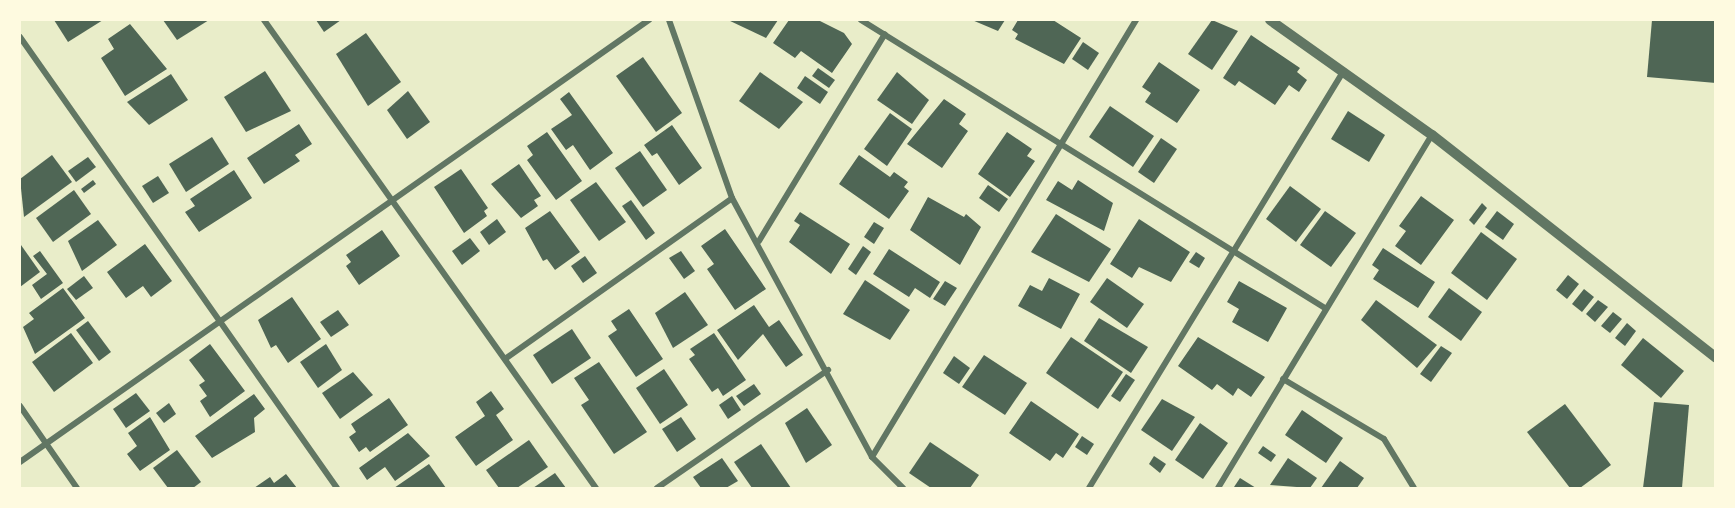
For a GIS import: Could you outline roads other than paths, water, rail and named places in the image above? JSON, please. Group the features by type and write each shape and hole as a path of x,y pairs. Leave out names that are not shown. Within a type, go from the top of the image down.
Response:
{"street":[{"path":"264,20 596,489"},
{"path":"20,462 649,20"},
{"path":"669,20 732,198 759,240 872,457 903,489"},
{"path":"861,20 1325,308"},
{"path":"872,457 1136,20"},
{"path":"1270,20 1344,70 1432,135 1716,358"},
{"path":"759,240 885,34"},
{"path":"20,37 338,489"},
{"path":"1089,489 1232,249 1344,70"},
{"path":"1218,489 1325,308 1432,135"},
{"path":"505,359 732,198"},
{"path":"657,489 828,370"},
{"path":"1283,379 1384,439 1414,489"},
{"path":"20,406 77,489"}]}
